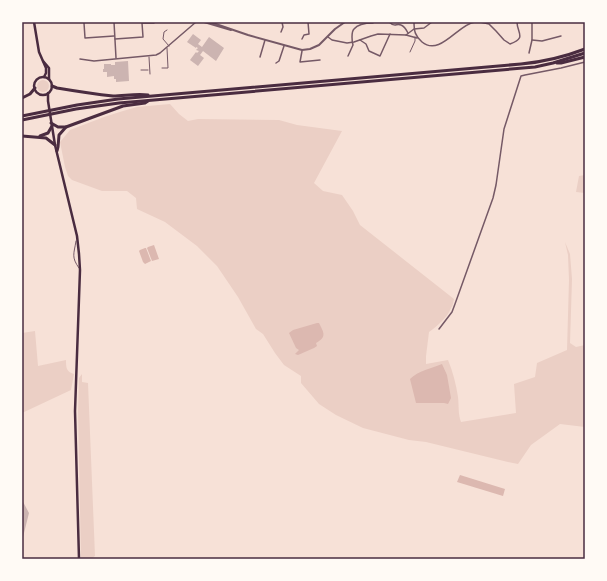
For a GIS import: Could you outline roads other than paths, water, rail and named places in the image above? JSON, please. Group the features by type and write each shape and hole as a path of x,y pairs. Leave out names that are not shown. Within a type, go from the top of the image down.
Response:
{"highway":[{"path":"39,137 48,133 51,124 58,127 66,127 123,106 145,103 152,98 521,64 552,60 585,49"},
{"path":"22,120 56,111 106,101 521,68 553,63 585,53"},
{"path":"553,63 561,63 585,57"},
{"path":"52,86 106,95 121,96 144,94 152,98"},
{"path":"22,98 30,94 35,88"},
{"path":"22,116 43,114"},
{"path":"56,151 58,147 57,144 59,135 66,127"},
{"path":"22,136 46,138 55,144"}],"main road":[{"path":"34,22 39,52 46,68 44,77 37,80 35,83 35,88 48,101"},
{"path":"42,59 49,68 49,80 52,86 51,90 43,95"},
{"path":"44,77 49,80"},
{"path":"48,93 51,124 56,151 77,236 79,254 80,270 75,411 79,559"}],"street":[{"path":"114,22 116,59"},
{"path":"80,59 94,61 156,55 168,47 196,22"},
{"path":"204,22 236,31"},
{"path":"210,22 265,40 302,50 315,48 340,23 345,22"},
{"path":"281,32 283,22"},
{"path":"302,39 304,35 309,34 308,22"},
{"path":"389,22 392,25 402,25 407,34"},
{"path":"414,22 416,38"},
{"path":"407,34 414,29 424,28 432,22"},
{"path":"327,36 332,40 339,42 352,42 378,34 407,34 426,45 437,46 470,22 475,22"},
{"path":"480,22 489,24 504,40 510,44 517,42 520,36 520,30 516,25 517,22"},
{"path":"529,54 532,40 532,22"},
{"path":"84,23 85,38 143,37 142,23 154,23"},
{"path":"348,56 354,45 352,42 352,31 365,23 373,23"},
{"path":"360,40 366,44 369,51 380,56 390,34"},
{"path":"532,40 542,41 561,36"},
{"path":"260,57 265,40"},
{"path":"276,63 279,61 284,45"},
{"path":"302,50 300,62 320,60"},
{"path":"439,329 452,312 491,202 496,185 504,129 521,76 585,62"}],"lane":[{"path":"162,68 168,68 168,47 163,39 164,32 167,30"},
{"path":"410,52 416,38"},
{"path":"149,56 150,74"},
{"path":"141,70 150,70"},
{"path":"77,236 74,261 80,270"}]}
